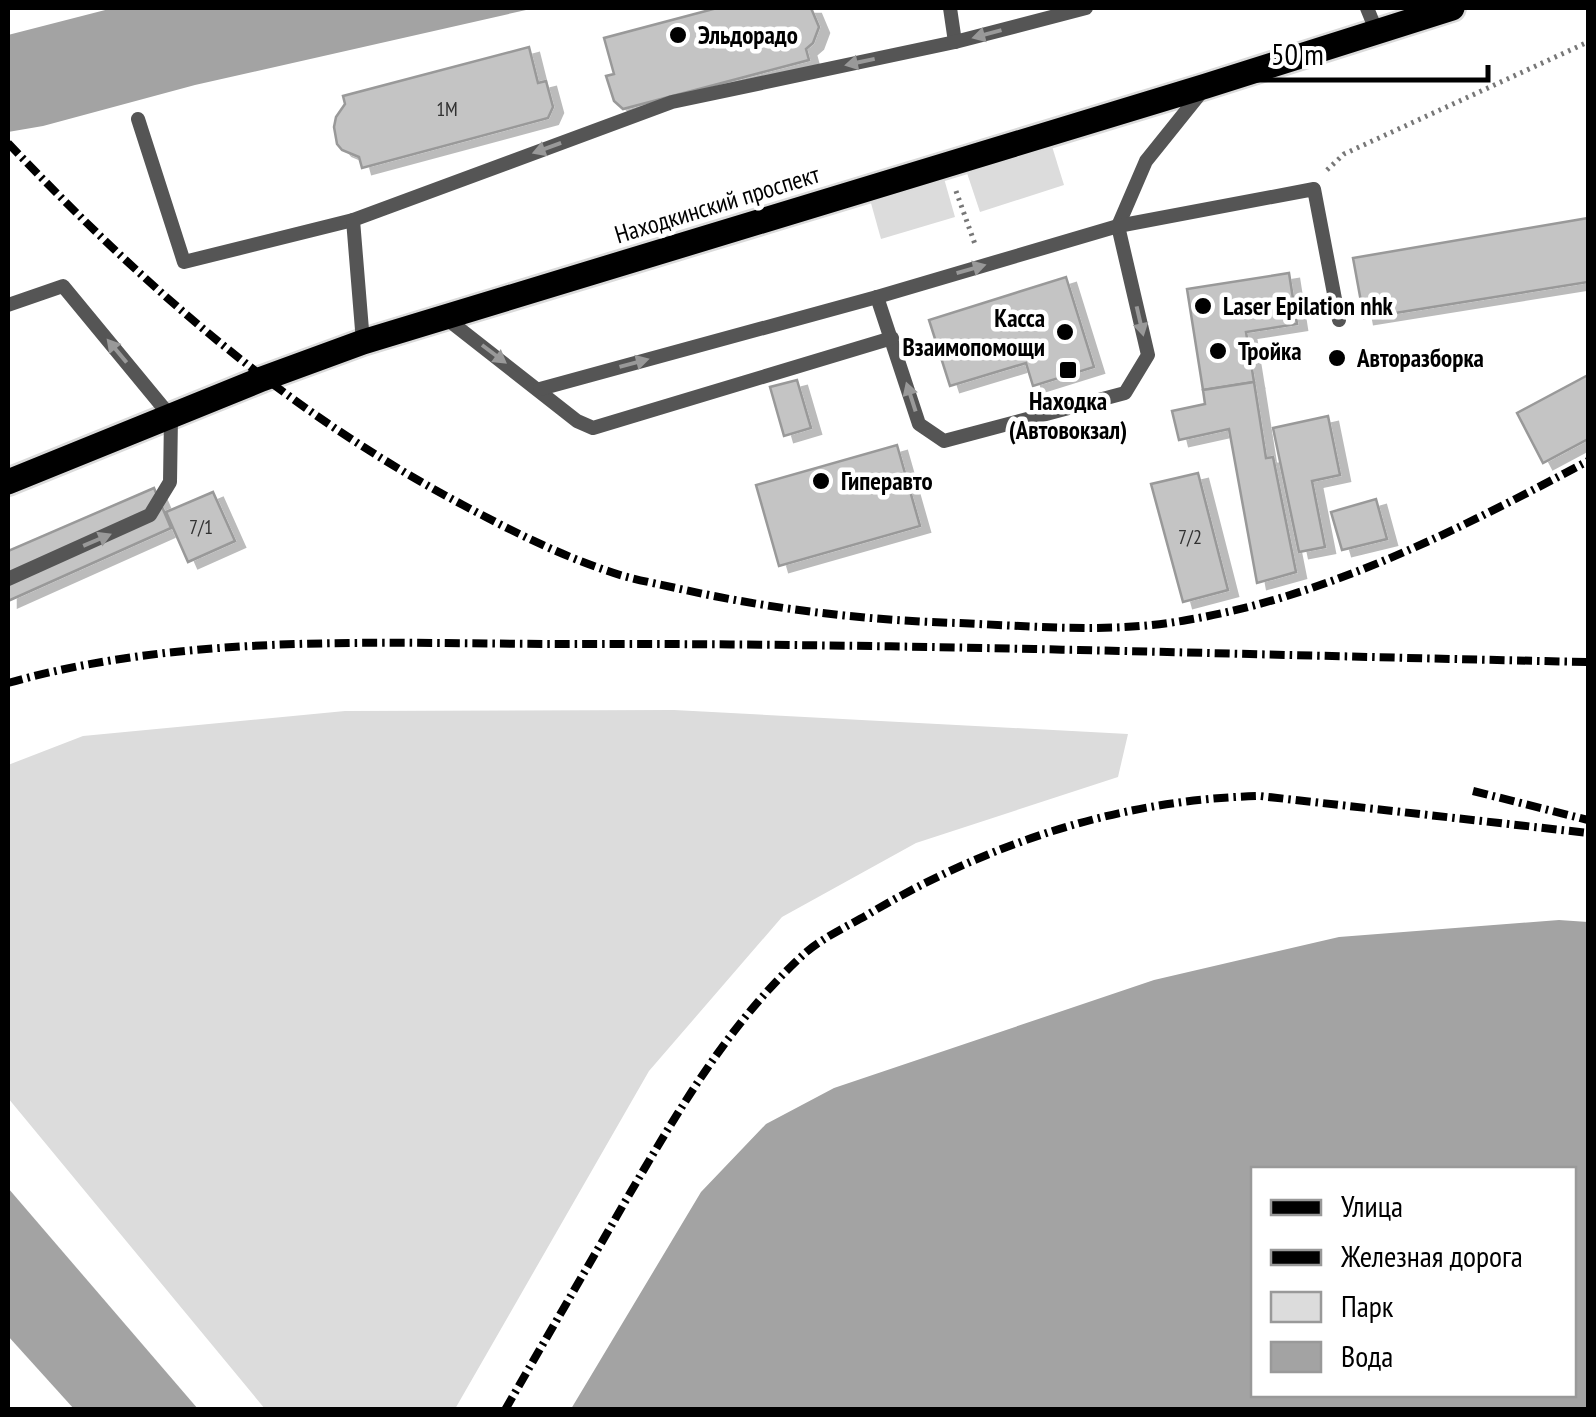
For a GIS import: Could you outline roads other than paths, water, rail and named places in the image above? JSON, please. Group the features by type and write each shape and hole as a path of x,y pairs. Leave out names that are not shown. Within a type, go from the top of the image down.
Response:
{"main road":[{"name":"Находкинский проспект","path":"8,482 363,342 1206,86 1371,19 1452,8"}],"lane":[{"path":"950,8 955,42"},
{"path":"138,119 184,262 353,220 672,102 955,42 1086,8"},
{"path":"877,297 919,424 944,441 1125,392 1148,355 1118,226 1146,160 1206,86"},
{"path":"540,389 1118,226 1314,188 1339,320"},
{"path":"353,220 363,342"},
{"path":"8,306 63,286 171,416 170,482 150,515 8,579"},
{"path":"448,319 577,421 594,428 892,338"}],"water":[{"path":"113,8 535,8 8,132 8,35"},
{"path":"1559,920 1588,922 1588,1409 571,1409 701,1192 766,1124 834,1088 1154,980 1339,937"},
{"path":"8,1188 198,1409 74,1409 8,1336"}],"railway":[{"path":"8,143 166,297 220,343 336,429 463,505 552,549 625,576 711,595 816,612 921,621 1101,628 1187,620 1292,594 1394,557 1588,461"},
{"path":"8,683 145,655 286,644 357,643 824,645 1588,662"},
{"path":"1473,791 1588,820"},
{"path":"505,1410 665,1135 727,1040 810,949 912,890 959,867 1056,830 1106,816 1208,799 1260,796 1588,833"}],"place":[{"name":"Эльдорадо","path":"678,35"},
{"name":"Laser Epilation nhk","path":"1203,306"},
{"name":"Касса Взаимопомощи","path":"1065,332"},
{"name":"Тройка","path":"1218,351"},
{"name":"Авторазборка","path":"1337,358"},
{"name":"Находка (Автовокзал)","path":"1068,370"},
{"name":"Гиперавто","path":"821,481"}]}
